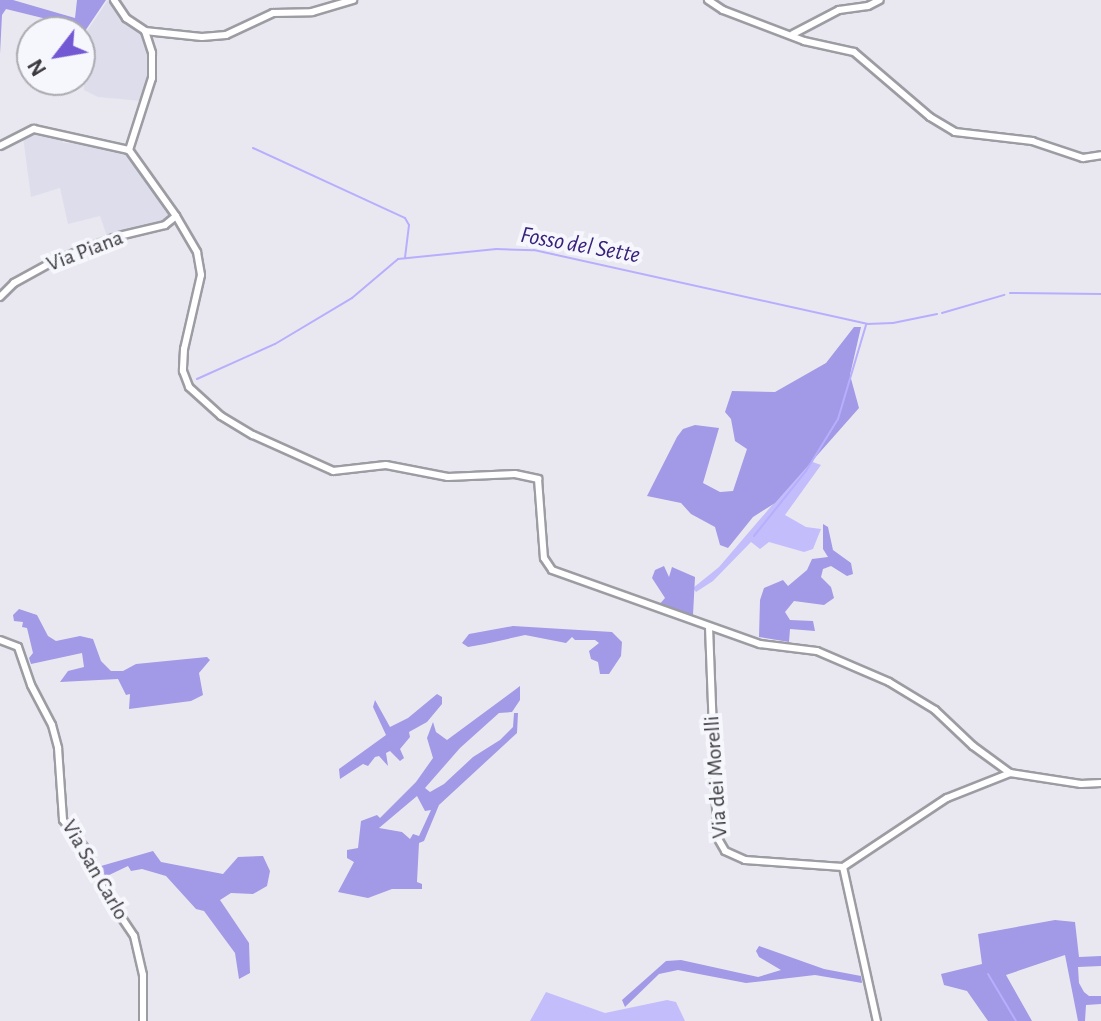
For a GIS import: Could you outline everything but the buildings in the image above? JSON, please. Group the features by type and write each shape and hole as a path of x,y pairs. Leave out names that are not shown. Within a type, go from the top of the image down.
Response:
{"street":[{"path":"114,0 126,18 145,31 218,37 273,13 312,12 353,0"},
{"path":"708,0 756,24 793,34 804,41 854,52 930,117 955,132 1032,141 1083,158 1101,155"},
{"path":"793,34 839,10 868,6 880,0"},
{"path":"129,150 152,78 152,53 145,31"},
{"path":"0,146 34,129 129,150 176,216 197,252 201,275 184,349 185,377 189,387 221,416 257,437 333,471 386,465 448,477 515,474 538,479 540,530 547,565 616,595 760,644 817,651 913,693 1010,773"},
{"name":"Via Piana","path":"0,297 14,283 56,260 119,236 165,225 176,216"},
{"name":"Via dei Morelli","path":"709,627 719,846 745,860 843,867"},
{"name":"Via San Carlo","path":"0,640 18,647 31,685 52,725 58,748 63,820 88,852 105,893 134,936 143,975 143,1021"},
{"path":"877,1021 843,867 947,798 1010,773 1081,784 1101,783"}],"shaded area":[{"path":"0,0 13,0 68,16 34,16 6,9 2,15 0,54"},
{"path":"77,0 106,0 95,16 75,16"},
{"path":"108,0 139,29 150,51 151,66 141,101 96,96 96,18"},
{"path":"40,132 63,143 99,144 128,154 170,216 165,221 108,239 100,216 68,224 60,188 31,197 23,137"},
{"path":"854,327 861,327 850,375 859,408 775,503 753,517 728,548 720,545 715,527 691,514 681,503 647,496 677,437 683,429 695,425 719,428 703,483 720,492 733,491 747,449 735,441 731,419 725,412 732,391 775,392 826,363"},
{"path":"810,461 821,465 785,515 806,527 821,529 813,549 804,552 769,542 760,549 751,542 713,581 696,592 693,588 719,567"},
{"path":"823,524 828,527 833,550 851,563 853,574 847,576 831,566 823,569 821,577 831,587 834,598 824,605 794,601 785,612 790,620 813,621 815,631 790,629 789,642 759,637 760,600 764,588 783,580 788,586 807,570 812,559 828,557 823,549"},
{"path":"664,566 669,577 672,567 695,577 693,615 658,606 665,598 652,578 655,570"},
{"path":"19,609 37,615 48,636 56,641 80,636 93,639 101,661 111,671 123,671 136,664 207,657 210,660 199,673 203,695 191,701 129,709 130,694 126,695 118,679 60,682 68,671 84,667 82,653 31,664 29,658 33,653 27,628 22,627 23,622 14,621 13,615"},
{"path":"513,626 612,632 622,642 621,656 609,674 600,674 598,662 591,659 589,651 599,643 595,640 575,640 572,637 566,643 525,635 468,647 462,643 469,634"},
{"path":"520,686 520,700 512,712 499,713 460,748 425,788 430,792 444,784 473,757 500,740 513,727 514,713 518,713 517,733 439,805 424,841 419,843 417,882 422,884 422,889 392,889 368,898 338,892 354,862 347,858 347,850 358,848 361,821 377,815 380,818 416,782 433,758 427,738 433,722 436,732 447,740","holes":["417,796 425,811 431,810 419,836 413,834 410,839 402,832 379,828"]},
{"path":"437,694 442,697 442,704 427,722 409,732 410,737 400,749 404,758 400,761 390,751 386,753 388,766 379,756 375,757 368,766 363,764 340,779 339,769 386,735 373,707 375,700 390,727 408,718"},
{"path":"153,851 161,862 223,874 238,857 263,856 270,871 267,886 253,894 231,893 220,900 249,943 250,973 239,979 235,953 204,911 196,909 166,876 142,869 131,871 128,866 105,877 101,866"},
{"path":"1055,920 1075,922 1079,957 1101,956 1101,966 1078,967 1079,983 1084,992 1089,996 1101,996 1101,1004 1086,1005 1085,1021 1078,1021 1065,955 1006,975 1032,1021 988,1021 967,991 944,985 941,974 982,964 978,934"},
{"path":"759,946 824,969 861,976 862,983 815,975 746,983 678,970 659,974 625,1007 622,1000 666,961 681,960 758,977 781,970 759,957 756,951"},
{"path":"546,992 605,1013 667,1000 676,1002 685,1021 530,1021"}],"waterway":[{"path":"253,148 405,218 409,225 405,258"},
{"name":"Fosso del Sette","path":"197,379 275,344 352,298 398,259 496,249 534,250 867,324 893,323 937,314"},
{"name":"Fosso del Sette","path":"1010,293 1101,294"},
{"name":"Fosso del Sette","path":"942,313 1004,295"},
{"path":"754,536 806,471 838,419 866,325"},
{"path":"988,974 1016,1021"}]}
